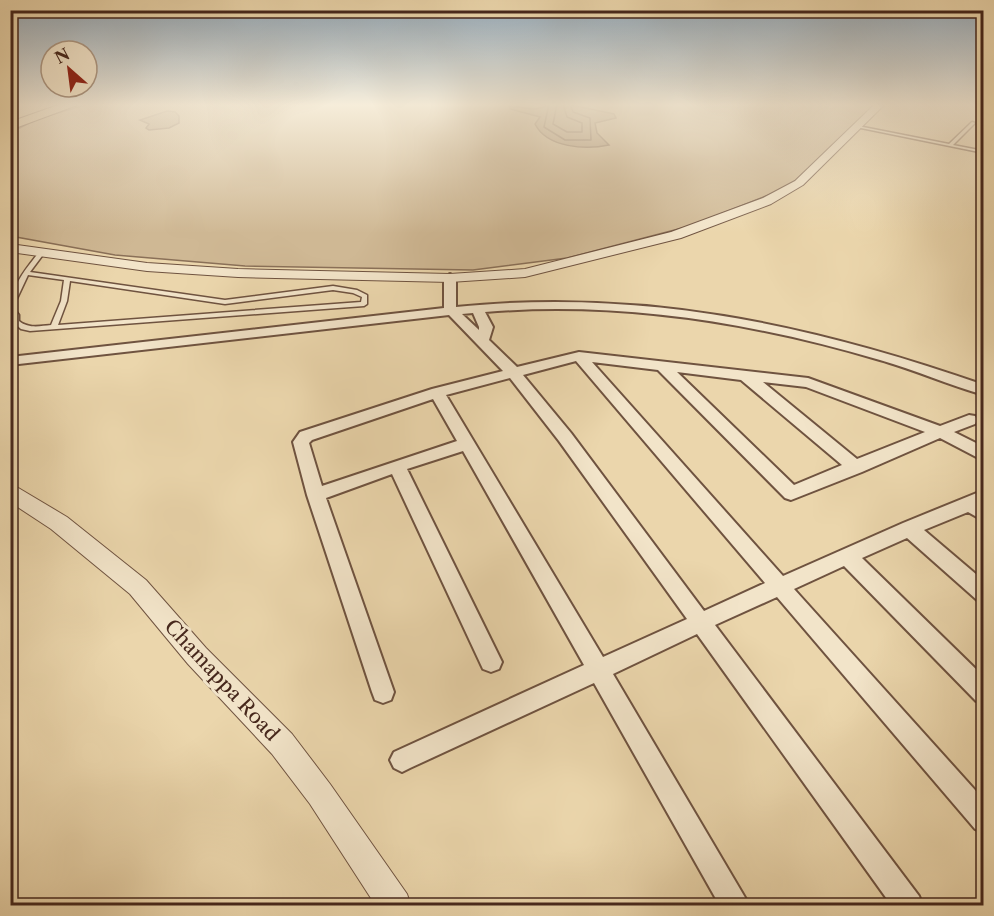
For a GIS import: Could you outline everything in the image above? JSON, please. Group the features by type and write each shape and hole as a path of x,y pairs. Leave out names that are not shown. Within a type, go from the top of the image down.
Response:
{"street":[{"path":"10,248 147,267 238,273 450,278 525,273 676,235 767,201 799,183 837,147"},
{"path":"450,278 450,309 513,372 565,437 909,906"},
{"path":"10,361 394,318 450,309 570,304 705,317 772,328 858,350 984,390"},
{"path":"477,308 486,327 482,342"},
{"path":"579,356 984,820"},
{"path":"383,692 316,495 301,442 303,438 437,392 579,356 808,383 941,432 984,455"},
{"path":"661,365 789,493 793,494 969,420"},
{"path":"746,375 856,468"},
{"path":"437,392 736,906"},
{"path":"316,495 466,444"},
{"path":"397,466 490,662"},
{"name":"Chamappa Road","path":"10,491 59,523 138,587 196,656 282,744 320,794 395,906"},
{"path":"402,760 909,528 979,505"},
{"path":"909,528 984,594"},
{"path":"847,556 984,693"}],"lane":[{"path":"954,147 984,152"},
{"path":"26,273 225,302 333,288 355,291 365,296 364,304 23,328 16,322 16,315 10,308 26,273 42,252"},
{"path":"54,327 64,301 67,279"}],"shaded area":[{"path":"10,147 831,147 791,186 690,226 567,258 473,270 245,266 115,255 16,237 11,233"}]}
